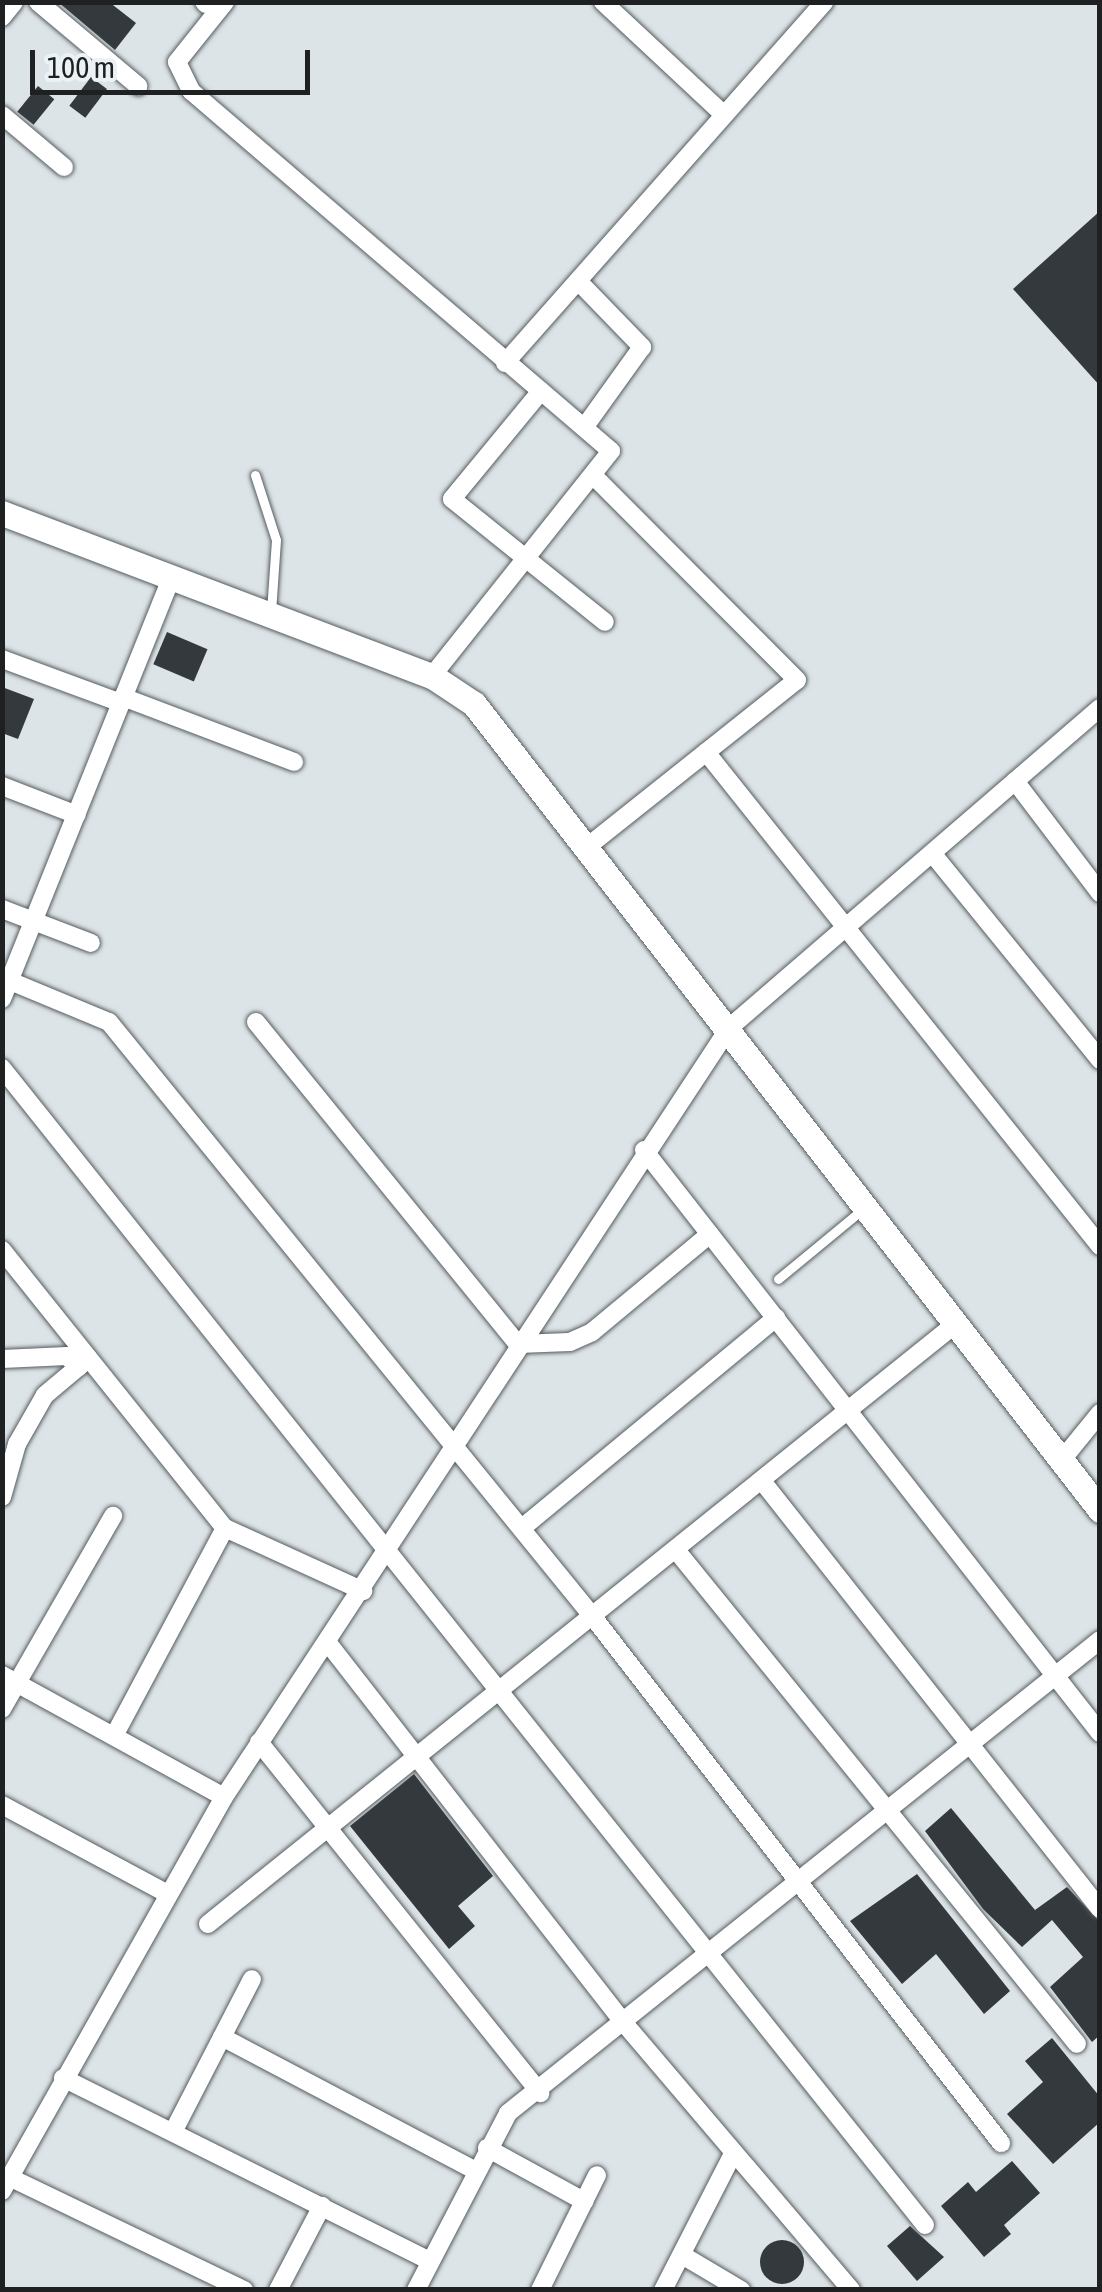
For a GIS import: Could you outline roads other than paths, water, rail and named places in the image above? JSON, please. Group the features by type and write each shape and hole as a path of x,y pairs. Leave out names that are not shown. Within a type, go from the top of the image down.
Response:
{"main road":[{"path":"2,513 432,676 474,704 1100,1510"}],"street":[{"path":"2,16 14,2"},
{"path":"38,2 138,86"},
{"path":"603,2 723,114"},
{"path":"505,362 581,284 723,114 824,2"},
{"path":"212,3 177,62 190,92 611,451 596,478 432,676"},
{"path":"2,115 64,167"},
{"path":"581,284 642,347 586,426"},
{"path":"541,391 452,498 605,622"},
{"path":"587,848 797,680 596,478"},
{"path":"2,999 172,576"},
{"path":"2,659 294,762"},
{"path":"244,2290 6,2184 224,1797 362,1591 644,1150 729,1028 1098,712"},
{"path":"706,752 1100,1246"},
{"path":"1015,781 1100,893"},
{"path":"2,786 77,815"},
{"path":"932,853 1100,1060"},
{"path":"2,909 92,943"},
{"path":"10,981 109,1022 454,1442 1001,2142"},
{"path":"256,1022 518,1344"},
{"path":"2,1068 925,2225"},
{"path":"644,1150 1100,1733"},
{"path":"518,1344 570,1342 592,1332 710,1234"},
{"path":"2,1250 83,1363 224,1528 362,1591"},
{"path":"522,1528 776,1318"},
{"path":"208,1924 954,1326"},
{"path":"2,1359 67,1356 83,1363"},
{"path":"2,1497 17,1444 46,1396 83,1363"},
{"path":"1062,1461 1100,1413"},
{"path":"762,1481 1100,1909"},
{"path":"2,1708 10,1679 112,1516"},
{"path":"114,1736 224,1528"},
{"path":"676,1550 1077,2044"},
{"path":"416,2290 508,2113 540,2093 796,1880 1100,1640"},
{"path":"328,1643 624,2023 851,2290"},
{"path":"10,1679 224,1797"},
{"path":"259,1742 540,2093"},
{"path":"2,1805 168,1894"},
{"path":"173,2132 252,1979"},
{"path":"222,2037 476,2171"},
{"path":"63,2078 430,2261"},
{"path":"487,2148 584,2202"},
{"path":"663,2290 733,2154"},
{"path":"540,2290 597,2175"},
{"path":"278,2290 322,2206"},
{"path":"682,2255 741,2290"}],"lane":[{"path":"255,475 276,540 271,614"},
{"path":"778,1279 865,1207"}]}
